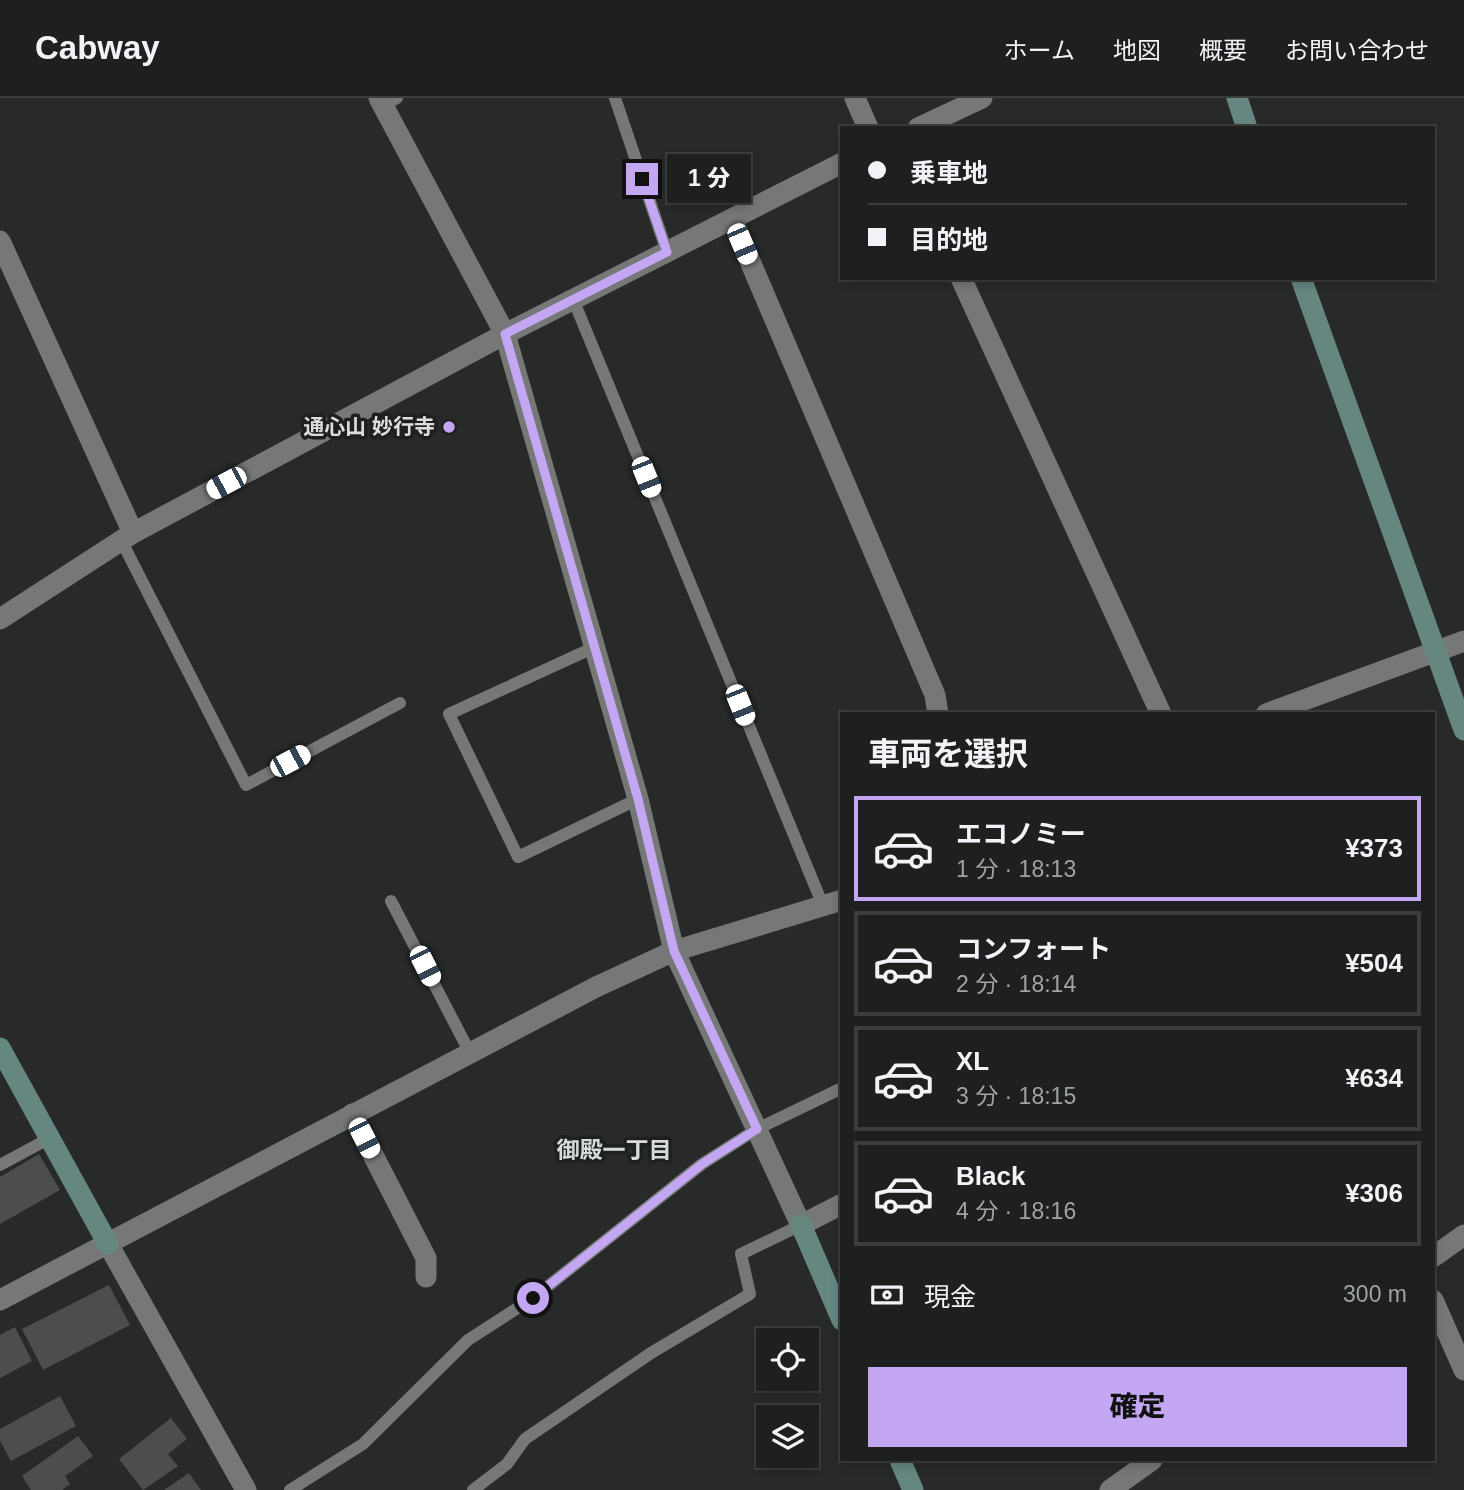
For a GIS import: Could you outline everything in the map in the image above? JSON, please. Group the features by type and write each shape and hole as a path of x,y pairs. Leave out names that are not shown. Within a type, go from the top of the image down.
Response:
{"street":[{"path":"855,98 867,126"},
{"path":"922,126 982,98"},
{"path":"1237,98 1246,126"},
{"path":"387,100 505,334 638,799 674,951 840,1315"},
{"path":"0,619 127,536 505,334 840,164"},
{"path":"732,219 935,695 938,712"},
{"path":"0,240 127,536"},
{"path":"962,280 1160,712"},
{"path":"1302,280 1464,730"},
{"path":"1272,712 1464,641"},
{"path":"0,1300 596,987 674,951 833,904"},
{"path":"0,1048 246,1490"},
{"path":"352,1114 426,1258 426,1277"},
{"path":"801,1225 840,1205"},
{"path":"1435,1256 1464,1235"},
{"path":"1435,1305 1464,1370"},
{"path":"900,1461 913,1490"},
{"path":"1110,1490 1151,1461"}],"lane":[{"path":"615,98 667,252"},
{"path":"573,299 833,904"},
{"path":"127,536 246,785 400,703"},
{"path":"595,648 449,715 518,858 638,799"},
{"path":"391,901 470,1053"},
{"path":"290,1490 363,1444 468,1340 533,1298 702,1164 757,1129 840,1089"},
{"path":"0,1165 50,1138"},
{"path":"473,1490 507,1464 525,1439 651,1353 750,1294 741,1254 801,1225"}],"building":[{"path":"39,1154 60,1190 0,1224 0,1177"},
{"path":"109,1285 130,1325 43,1370 22,1329"},
{"path":"15,1327 32,1361 0,1378 0,1335"},
{"path":"60,1396 76,1426 11,1461 0,1441 0,1429"},
{"path":"171,1418 187,1439 168,1454 178,1466 143,1490 119,1459"},
{"path":"78,1436 93,1456 65,1476 70,1484 62,1490 31,1490 22,1476"},
{"path":"189,1473 201,1490 164,1490"}],"place":[{"name":"通心山 妙行寺","path":"449,427"}],"district":[{"name":"御殿一丁目","path":"614,1150"}],"route":[{"path":"533,1298 702,1164 757,1129 674,951 638,799 505,334 667,252 642,179"}]}
